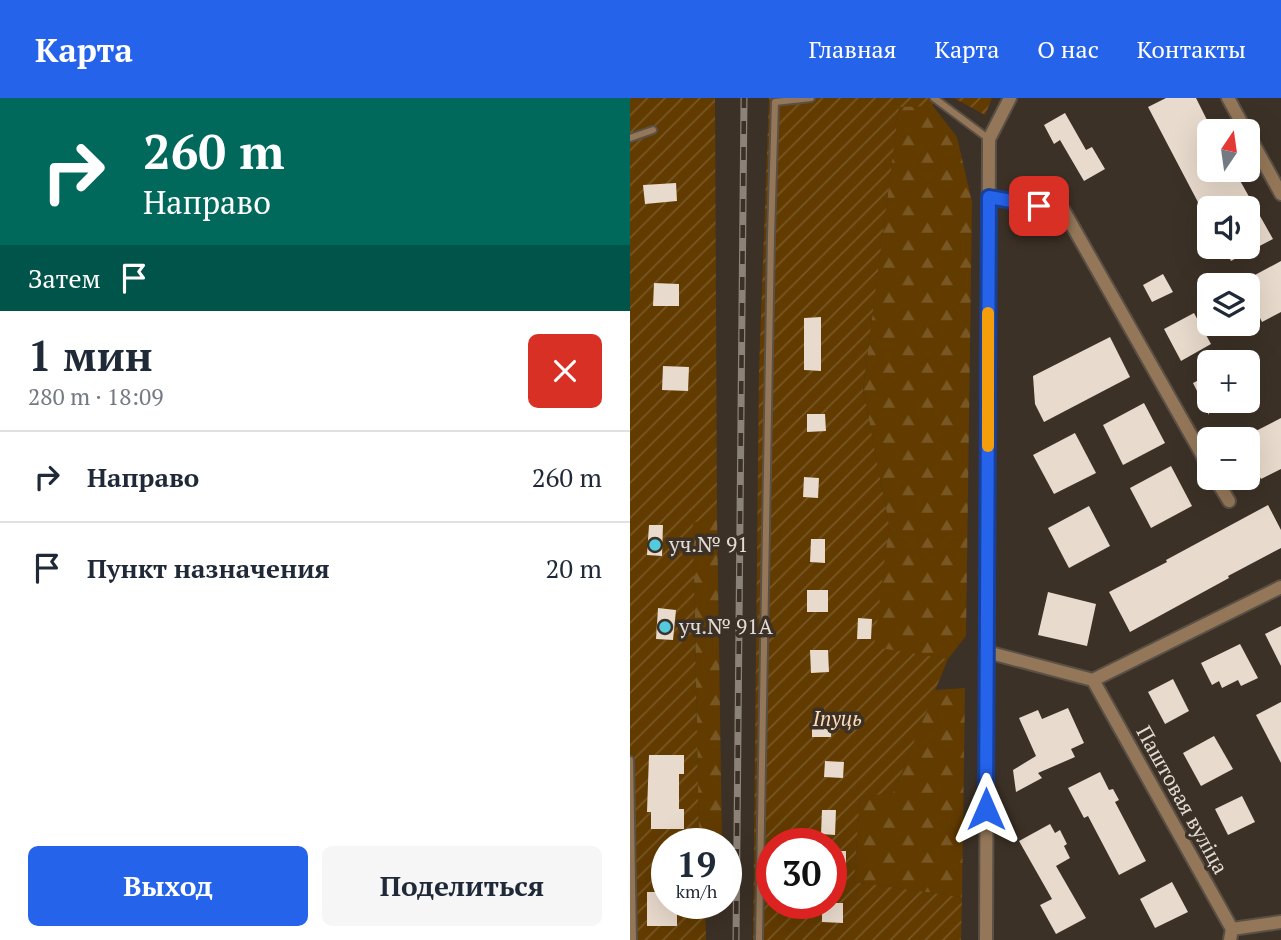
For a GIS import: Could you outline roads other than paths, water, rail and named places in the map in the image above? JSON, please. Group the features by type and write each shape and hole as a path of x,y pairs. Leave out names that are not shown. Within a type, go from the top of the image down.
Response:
{"street":[{"path":"986,940 989,139 1010,98"},
{"path":"1228,98 1239,119"},
{"path":"1260,156 1281,194"},
{"path":"989,197 1064,211 1197,446"},
{"path":"1222,490 1229,501"},
{"path":"987,652 1093,680 1281,587"},
{"name":"Паштовая вуліца","path":"1093,680 1231,934"},
{"path":"1231,934 1281,922"}],"lane":[{"path":"759,940 775,102 811,98"},
{"path":"934,98 989,139"},
{"path":"630,138 653,130"},
{"path":"630,760 634,940"}],"railway":[{"path":"736,940 744,98"}],"place":[{"name":"уч.№ 91","path":"655,545"},
{"name":"уч.№ 91А","path":"665,627"}],"park label":[{"name":"Іпуць","path":"837,719"}]}
